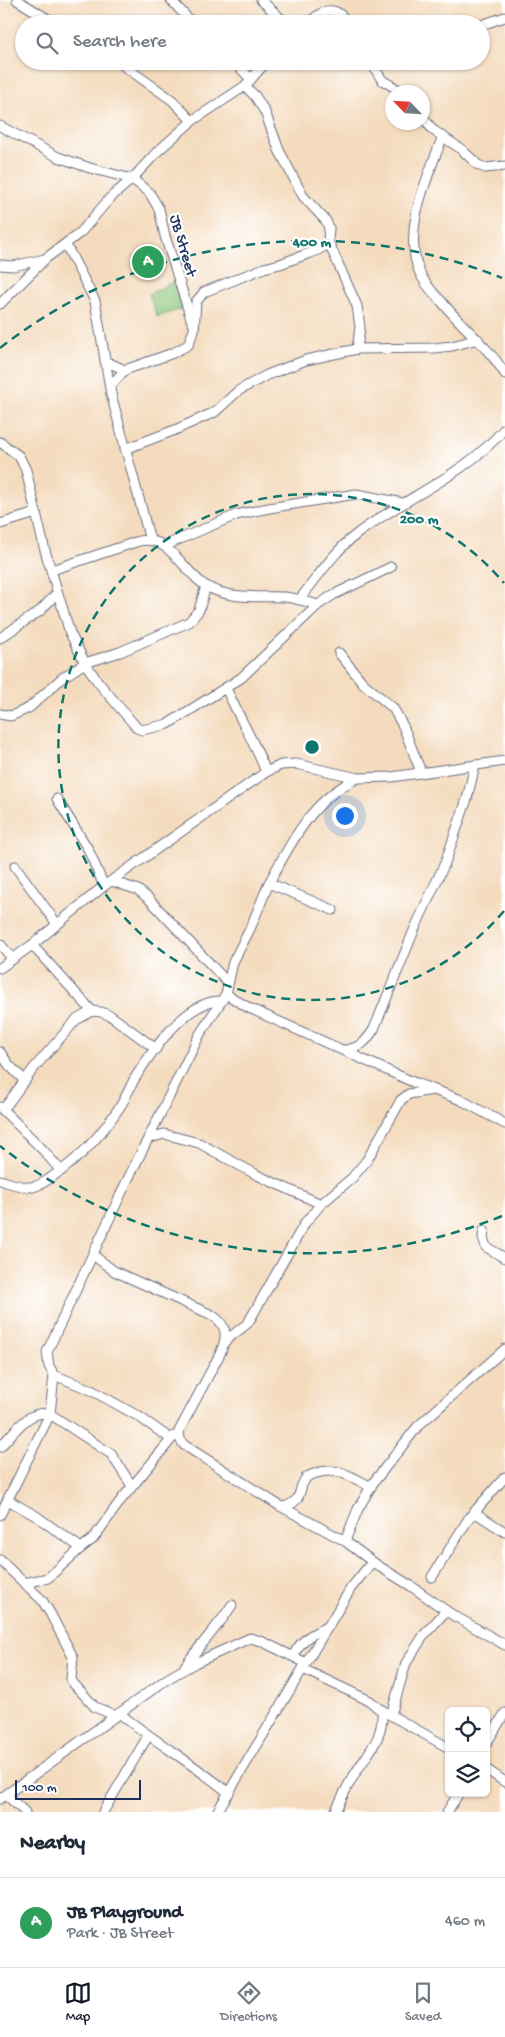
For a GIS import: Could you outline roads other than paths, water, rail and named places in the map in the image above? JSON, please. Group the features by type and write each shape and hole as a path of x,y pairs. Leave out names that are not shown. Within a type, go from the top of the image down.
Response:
{"street":[{"path":"16,0 41,15"},
{"path":"171,0 185,15"},
{"path":"261,0 277,15"},
{"path":"317,15 328,10 341,15"},
{"path":"490,21 505,13"},
{"path":"490,22 505,17"},
{"path":"130,70 172,100 192,121"},
{"path":"243,70 251,78"},
{"path":"0,304 45,259 81,232 110,198 132,179 158,150 192,121 245,86 259,70"},
{"path":"375,70 387,85"},
{"path":"110,386 125,370 172,353 188,345 194,330 196,302 204,292 264,268 318,250 325,246 328,241 329,228 326,222 303,196 278,150 265,112 255,96 245,86"},
{"path":"0,126 58,157 132,179"},
{"path":"430,126 442,138 461,149 478,166 485,168 505,166"},
{"path":"442,138 419,206 413,243 419,272 442,303 478,339 505,374"},
{"name":"JB Street","path":"132,179 149,192 159,209 165,236 194,330"},
{"path":"328,241 357,306 360,327 356,348"},
{"path":"66,245 95,301 110,386 150,540"},
{"path":"0,265 13,266 45,259"},
{"path":"125,449 215,412 238,392 268,375 306,360 356,348 434,348 452,346 478,339"},
{"path":"105,361 125,370"},
{"path":"299,600 338,551 356,534 447,478 478,456 505,428"},
{"path":"0,442 19,456 26,470 57,593 70,633 85,663 117,705 142,730 168,724 226,688 248,672 318,605 333,595 391,567"},
{"path":"164,546 236,515 269,508 356,494 403,504"},
{"path":"0,524 36,513"},
{"path":"52,570 139,541 150,540 164,546 206,586 224,593 244,597 286,597 318,605"},
{"path":"0,714 12,716 29,708 62,678 85,663 120,652 189,622 199,610 206,586"},
{"path":"0,638 40,611 57,593"},
{"path":"339,653 363,683 393,708 421,772"},
{"path":"226,688 245,730 255,745 266,772"},
{"path":"0,968 108,884 266,772 281,765 296,764 358,778 392,777 505,761"},
{"path":"345,1050 362,1045 374,1029 415,928 445,863 467,799 475,765"},
{"path":"0,1516 50,1414 54,1375 49,1366 47,1352 92,1254 200,1034 224,998 233,962 250,929 269,883 299,830 328,795 358,778"},
{"path":"57,799 108,884 138,890 149,899 228,983"},
{"path":"15,866 57,924"},
{"path":"269,883 333,910"},
{"path":"0,944 12,959"},
{"path":"32,945 92,1011"},
{"path":"0,1180 33,1187 43,1184 61,1171 78,1157 103,1129 156,1049 178,1023 195,1008 224,998 345,1050 413,1082 461,1100 505,1124"},
{"path":"61,1171 44,1150 2,1109 76,1020 92,1011 111,1016 156,1049"},
{"path":"0,1052 9,1065 25,1081"},
{"path":"225,1341 248,1322 305,1223 321,1204 362,1167 404,1097 433,1090"},
{"path":"150,1138 164,1134 199,1143 258,1175 321,1204"},
{"path":"484,1230 483,1237 486,1247 505,1258"},
{"path":"24,1583 48,1578 93,1539 132,1486 179,1431 203,1388 225,1341 225,1328 218,1318 114,1271 92,1254"},
{"path":"345,1541 358,1509 371,1487 418,1426 505,1349"},
{"path":"54,1375 91,1390 138,1416 171,1439"},
{"path":"0,1447 28,1418 43,1413 50,1414 111,1454 132,1486"},
{"path":"179,1431 180,1439 184,1445 280,1506 345,1541 372,1562 411,1586 446,1611 505,1645"},
{"path":"280,1506 284,1507 297,1500 306,1478 327,1470 344,1473 371,1487"},
{"path":"432,1577 474,1512 505,1477"},
{"path":"8,1500 36,1516 81,1548"},
{"path":"474,1512 505,1532"},
{"path":"0,1560 42,1600 73,1657 72,1679 95,1707 117,1714 148,1736 162,1743 229,1793"},
{"path":"218,1812 351,1588 372,1562"},
{"path":"182,1670 203,1642 223,1620 232,1606"},
{"path":"381,1730 394,1717 406,1663 424,1636 446,1611"},
{"path":"293,1656 302,1641 311,1634 329,1626"},
{"path":"26,1812 3,1797 117,1714 182,1670 250,1638 261,1640 293,1656 304,1666 445,1746"},
{"path":"335,1812 353,1777 371,1753 381,1730 382,1710"},
{"path":"490,1737 505,1713"},
{"path":"103,1812 148,1736"},
{"path":"490,1773 505,1782"},
{"path":"447,1812 456,1797"}],"place":[{"name":"JB Playground","path":"148,262"}]}
